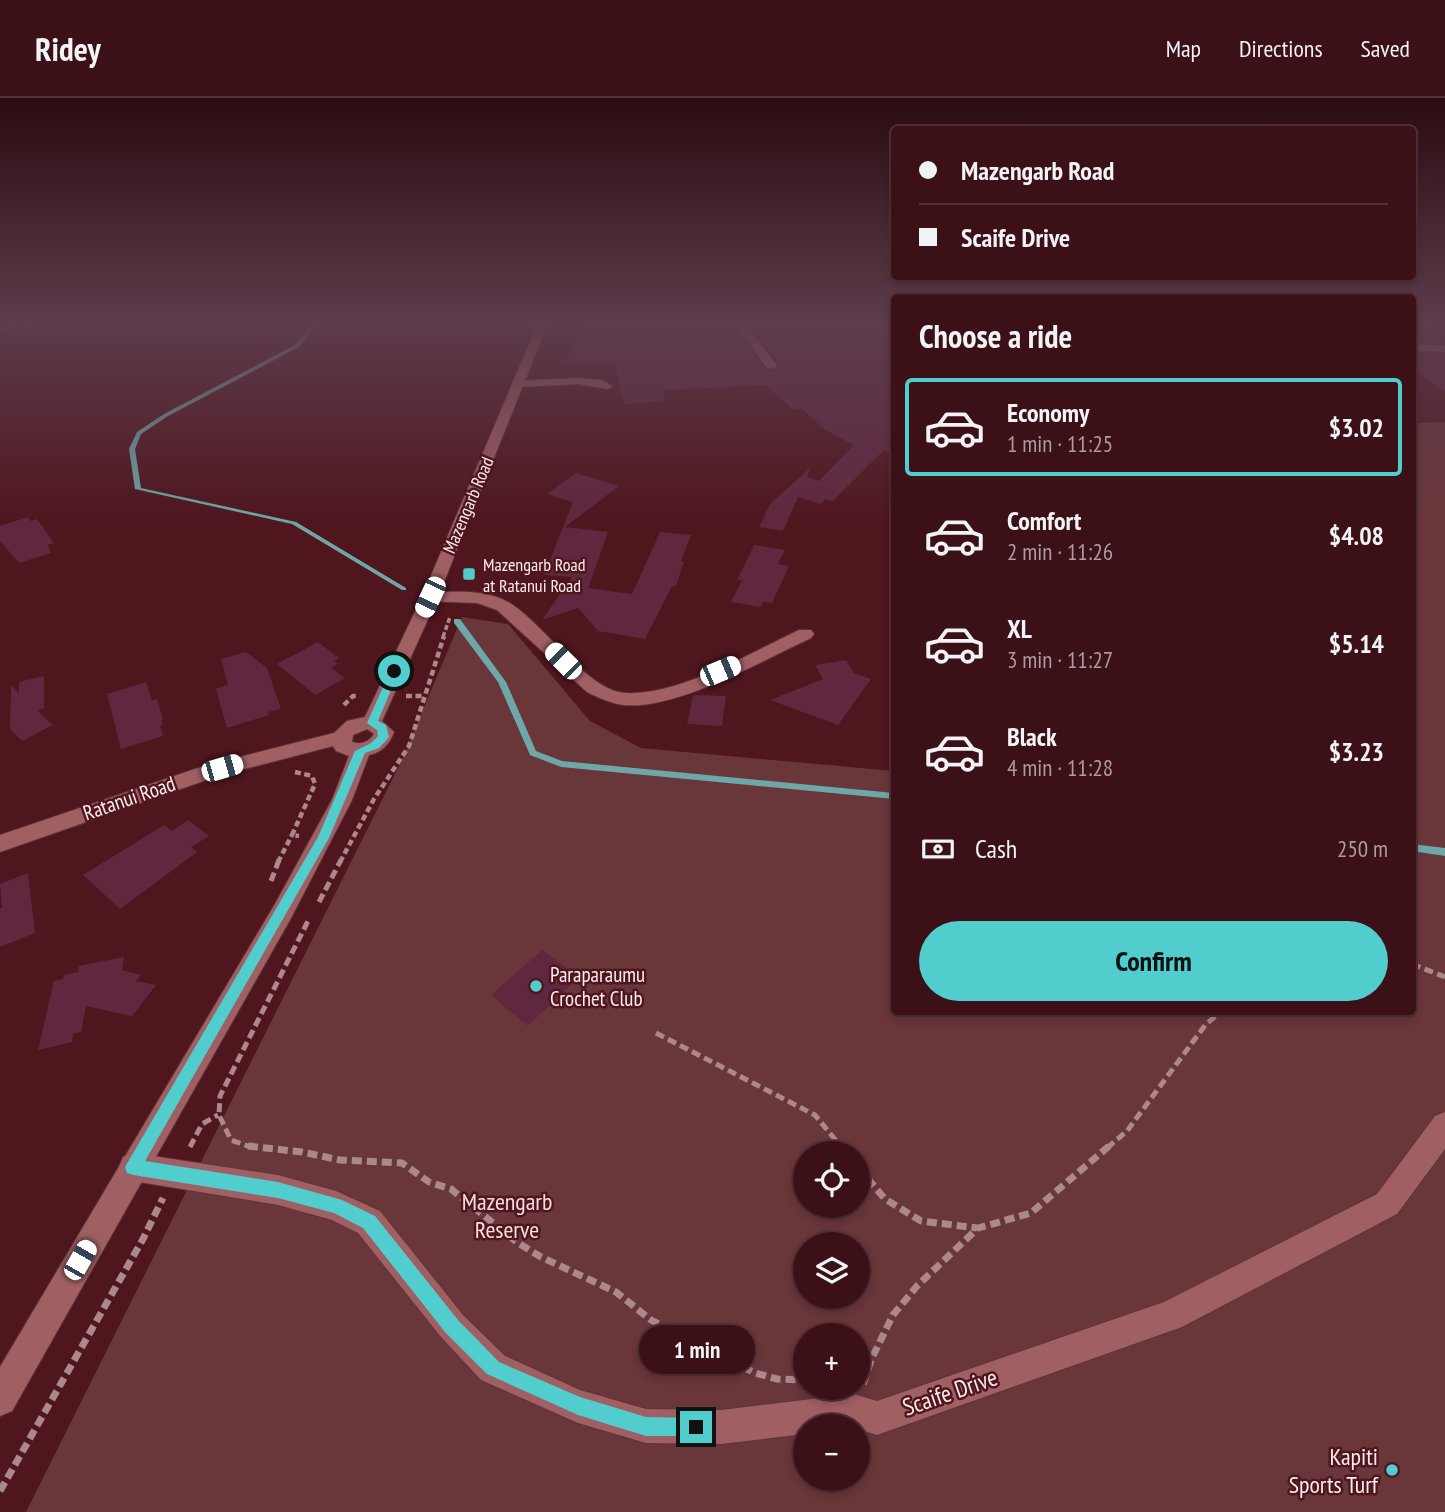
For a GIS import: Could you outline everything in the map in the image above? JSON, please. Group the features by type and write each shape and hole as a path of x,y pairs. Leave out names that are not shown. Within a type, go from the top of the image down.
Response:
{"street":[{"name":"Mazengarb Road","path":"351,745 352,726 372,723 430,597 516,389"},
{"path":"430,597 478,598 501,605 520,618 592,687 622,699 677,690 805,634"},
{"path":"0,1399 317,850 342,800 351,745"},
{"name":"Ratanui Road","path":"0,844 198,774 295,747 351,745"},
{"name":"Scaife Drive","path":"133,1167 278,1190 337,1206 369,1222 452,1326 493,1368 578,1406 646,1426 721,1427 854,1411 877,1418 1171,1316 1387,1204 1445,1126"}],"path":[{"path":"456,597 409,746 374,799 309,919 222,1089 217,1103 218,1115 231,1140 239,1144 340,1160 402,1163 429,1182 451,1189 541,1257 615,1293 651,1321 755,1373 777,1379 793,1380"},
{"path":"340,709 356,696"},
{"path":"405,696 424,696"},
{"path":"271,882 270,878 295,835 315,784 312,776 306,773 286,772"},
{"path":"1416,966 1445,977"},
{"path":"870,1181 885,1199 921,1221 978,1228 1031,1213 1128,1132 1206,1024 1217,1015"},
{"path":"656,1033 814,1115 836,1141"},
{"path":"202,1124 218,1115"},
{"path":"0,1491 155,1215"},
{"path":"854,1411 872,1358 893,1315 917,1286 978,1228"}],"green space":[{"name":"Mazengarb Reserve","path":"1445,422 1445,1512 26,1512 401,762 462,617 508,624 590,721 641,748 891,771 891,1015 1416,1015 1416,423"}],"building":[{"path":"621,389 683,389 662,390 666,401 624,404"},
{"path":"770,389 891,389 891,454 884,450 833,501 825,499 821,504 798,497 783,531 759,527 770,504 810,468 807,477 819,481 854,445 824,429 801,408 793,410"},
{"path":"576,473 619,486 565,527 608,532 588,588 632,594 660,532 691,535 681,561 684,562 676,586 672,586 645,639 598,631 578,608 542,620 562,591 555,583 567,585 572,577 544,575 573,502 547,494"},
{"path":"28,517 30,521 37,519 54,543 48,545 51,553 19,563 0,541 0,526"},
{"path":"754,545 785,550 778,564 789,566 772,603 763,602 761,607 731,602 742,580 737,580"},
{"path":"318,642 339,658 334,661 338,664 331,668 345,678 315,695 277,664"},
{"path":"246,652 267,668 281,709 227,728 216,689 228,685 221,659"},
{"path":"846,660 854,673 871,679 838,725 770,700 823,679 815,665"},
{"path":"44,676 44,708 37,710 53,725 22,741 10,729 11,685 19,693 19,682"},
{"path":"146,682 152,701 157,699 162,716 160,726 163,736 121,749 107,694"},
{"path":"693,695 726,696 722,726 687,724"},
{"path":"188,820 209,836 191,847 197,852 120,909 83,875 164,825 172,831"},
{"path":"28,873 35,933 0,947 0,884"},
{"name":"Paraparaumu Crochet Club","path":"542,950 579,977 528,1026 491,995"},
{"path":"124,957 122,970 141,975 136,981 156,985 132,1016 86,1006 81,1032 73,1034 72,1042 38,1050 54,981 63,979 64,975 78,972 79,966"}],"waterway":[{"path":"215,389 166,415 139,433 132,449 138,489 294,523 404,589"},
{"path":"457,621 502,682 533,753 561,764 891,796"},
{"path":"1416,848 1445,852"}],"place":[{"name":"Mazengarb Road at Ratanui Road","path":"469,574"},
{"name":"Paraparaumu Crochet Club","path":"536,986"},
{"name":"Kapiti Sports Turf","path":"1392,1470"}],"route":[{"path":"394,671 372,723 382,728 383,737 375,746 361,751 324,838 133,1167 278,1190 337,1206 369,1222 452,1326 493,1368 578,1406 646,1426 696,1427"}]}
